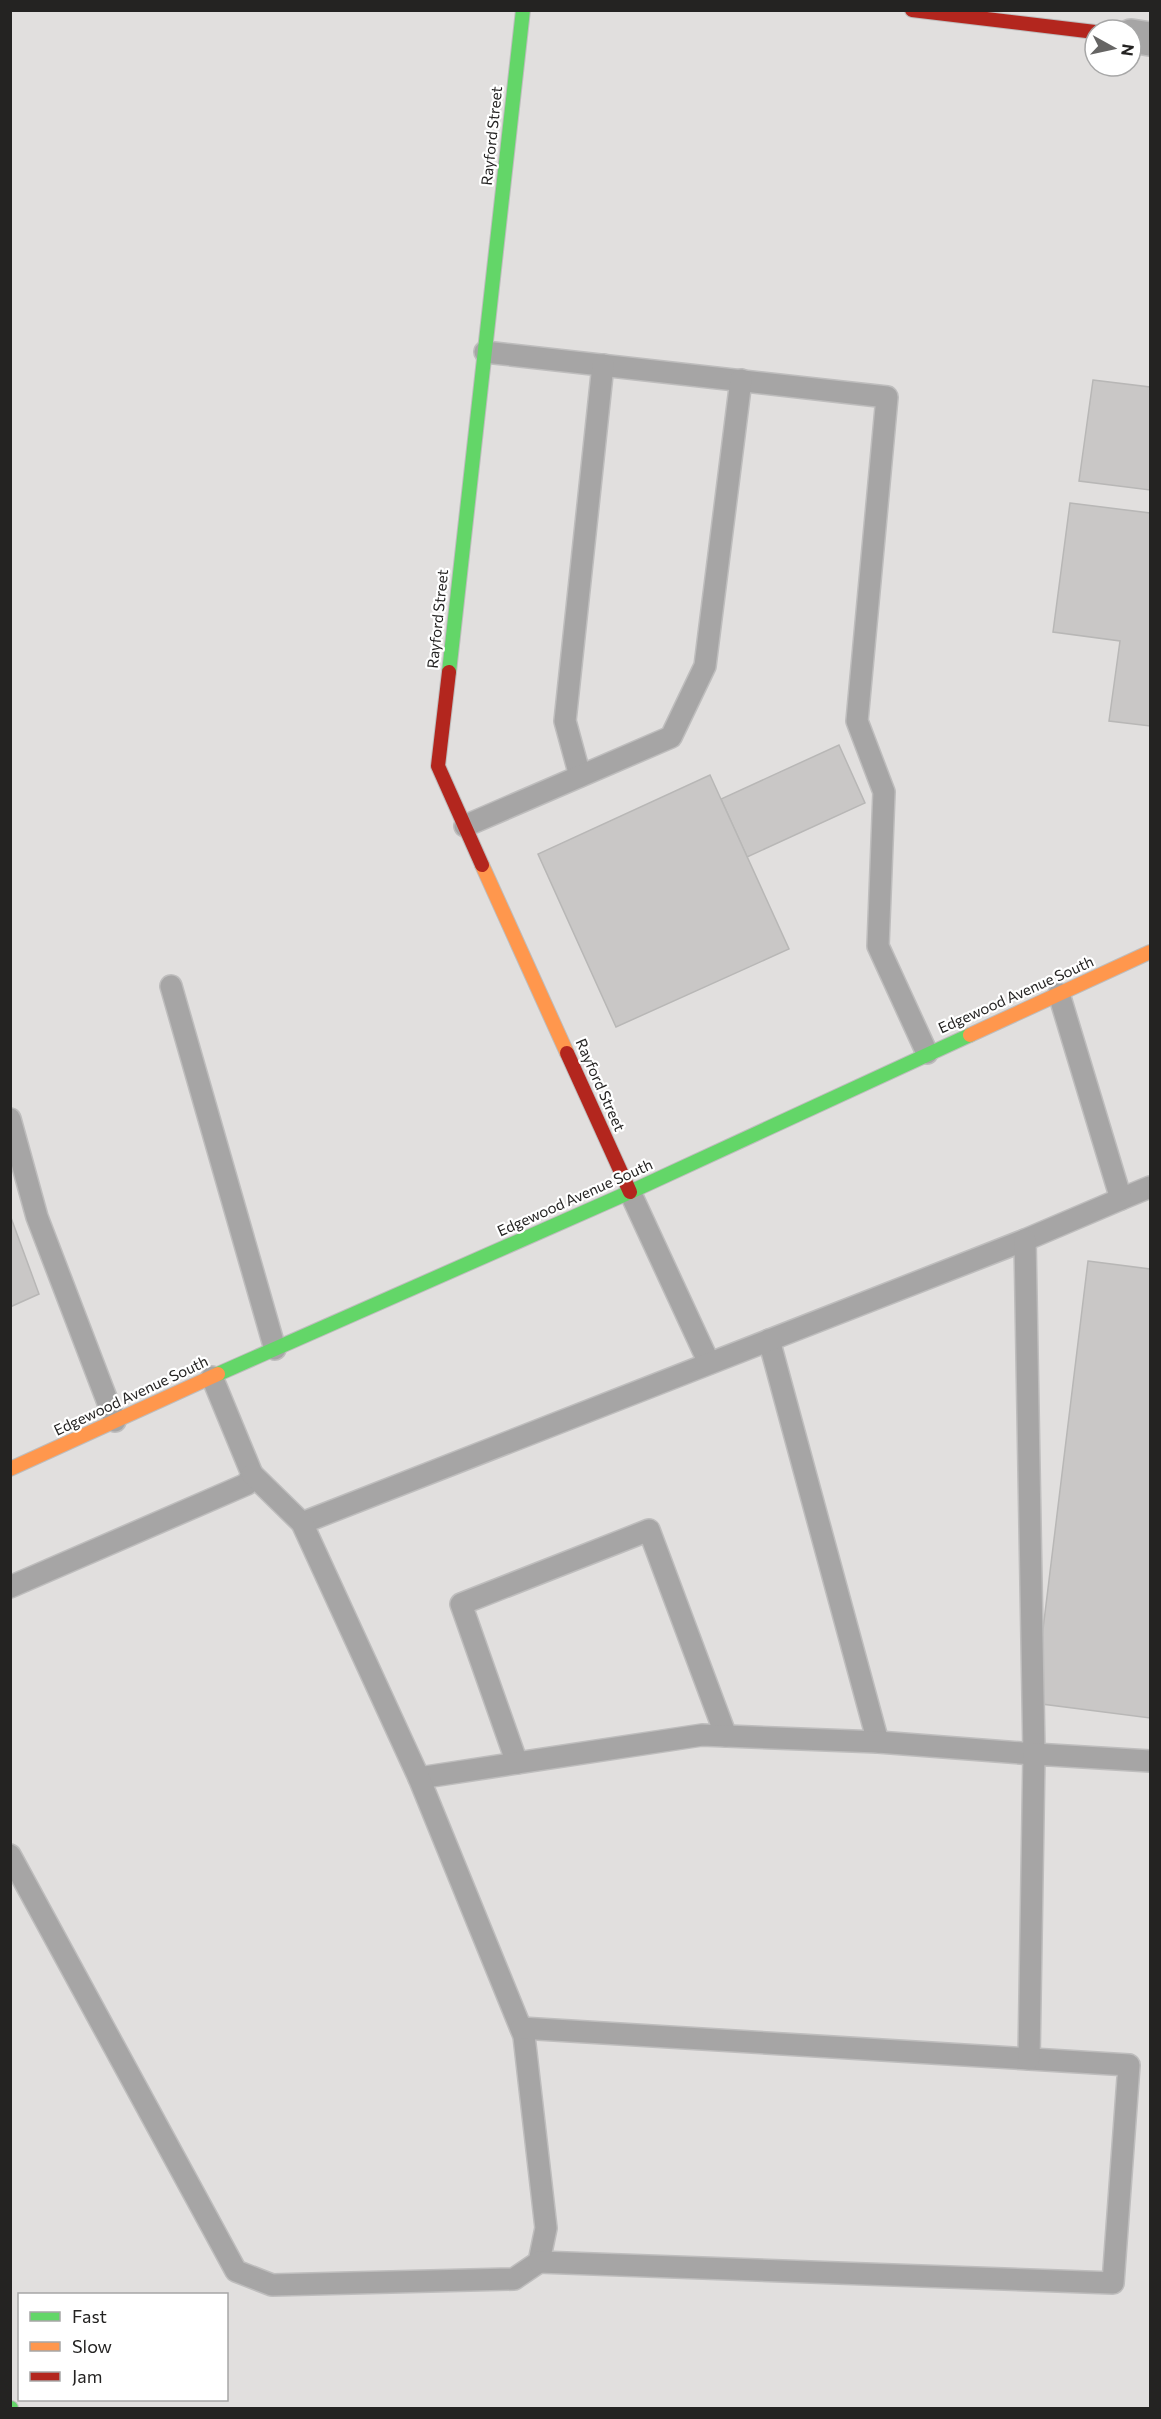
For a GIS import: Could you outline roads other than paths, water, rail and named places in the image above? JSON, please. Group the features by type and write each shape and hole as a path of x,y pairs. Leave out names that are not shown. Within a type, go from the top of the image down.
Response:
{"street":[{"name":"Rayford Street","path":"523,10 438,766 630,1192"},
{"path":"912,10 1048,18 1083,28"},
{"name":"Edgewood Avenue South","path":"10,1469 630,1192 1150,952"}],"lane":[{"path":"485,352 887,397 857,721 884,792 878,946 927,1053"},
{"path":"580,776 565,721 603,365"},
{"path":"465,826 671,737 705,666 741,380"},
{"path":"171,986 275,1349"},
{"path":"1059,994 1121,1200"},
{"path":"10,1119 37,1217 115,1421"},
{"path":"302,1523 1025,1240 1150,1187"},
{"path":"630,1192 709,1364"},
{"path":"1025,1240 1034,1754 1029,2059"},
{"path":"769,1340 878,1742"},
{"path":"212,1377 252,1474 302,1523 419,1778 524,2036 546,2228 539,2262"},
{"path":"10,1587 248,1484 252,1474"},
{"path":"517,1763 461,1604 649,1530 726,1736"},
{"path":"419,1778 702,1735 878,1742 1150,1761"},
{"path":"10,1854 236,2271 272,2285 514,2279 539,2262 1113,2283 1129,2065 521,2028"}]}
